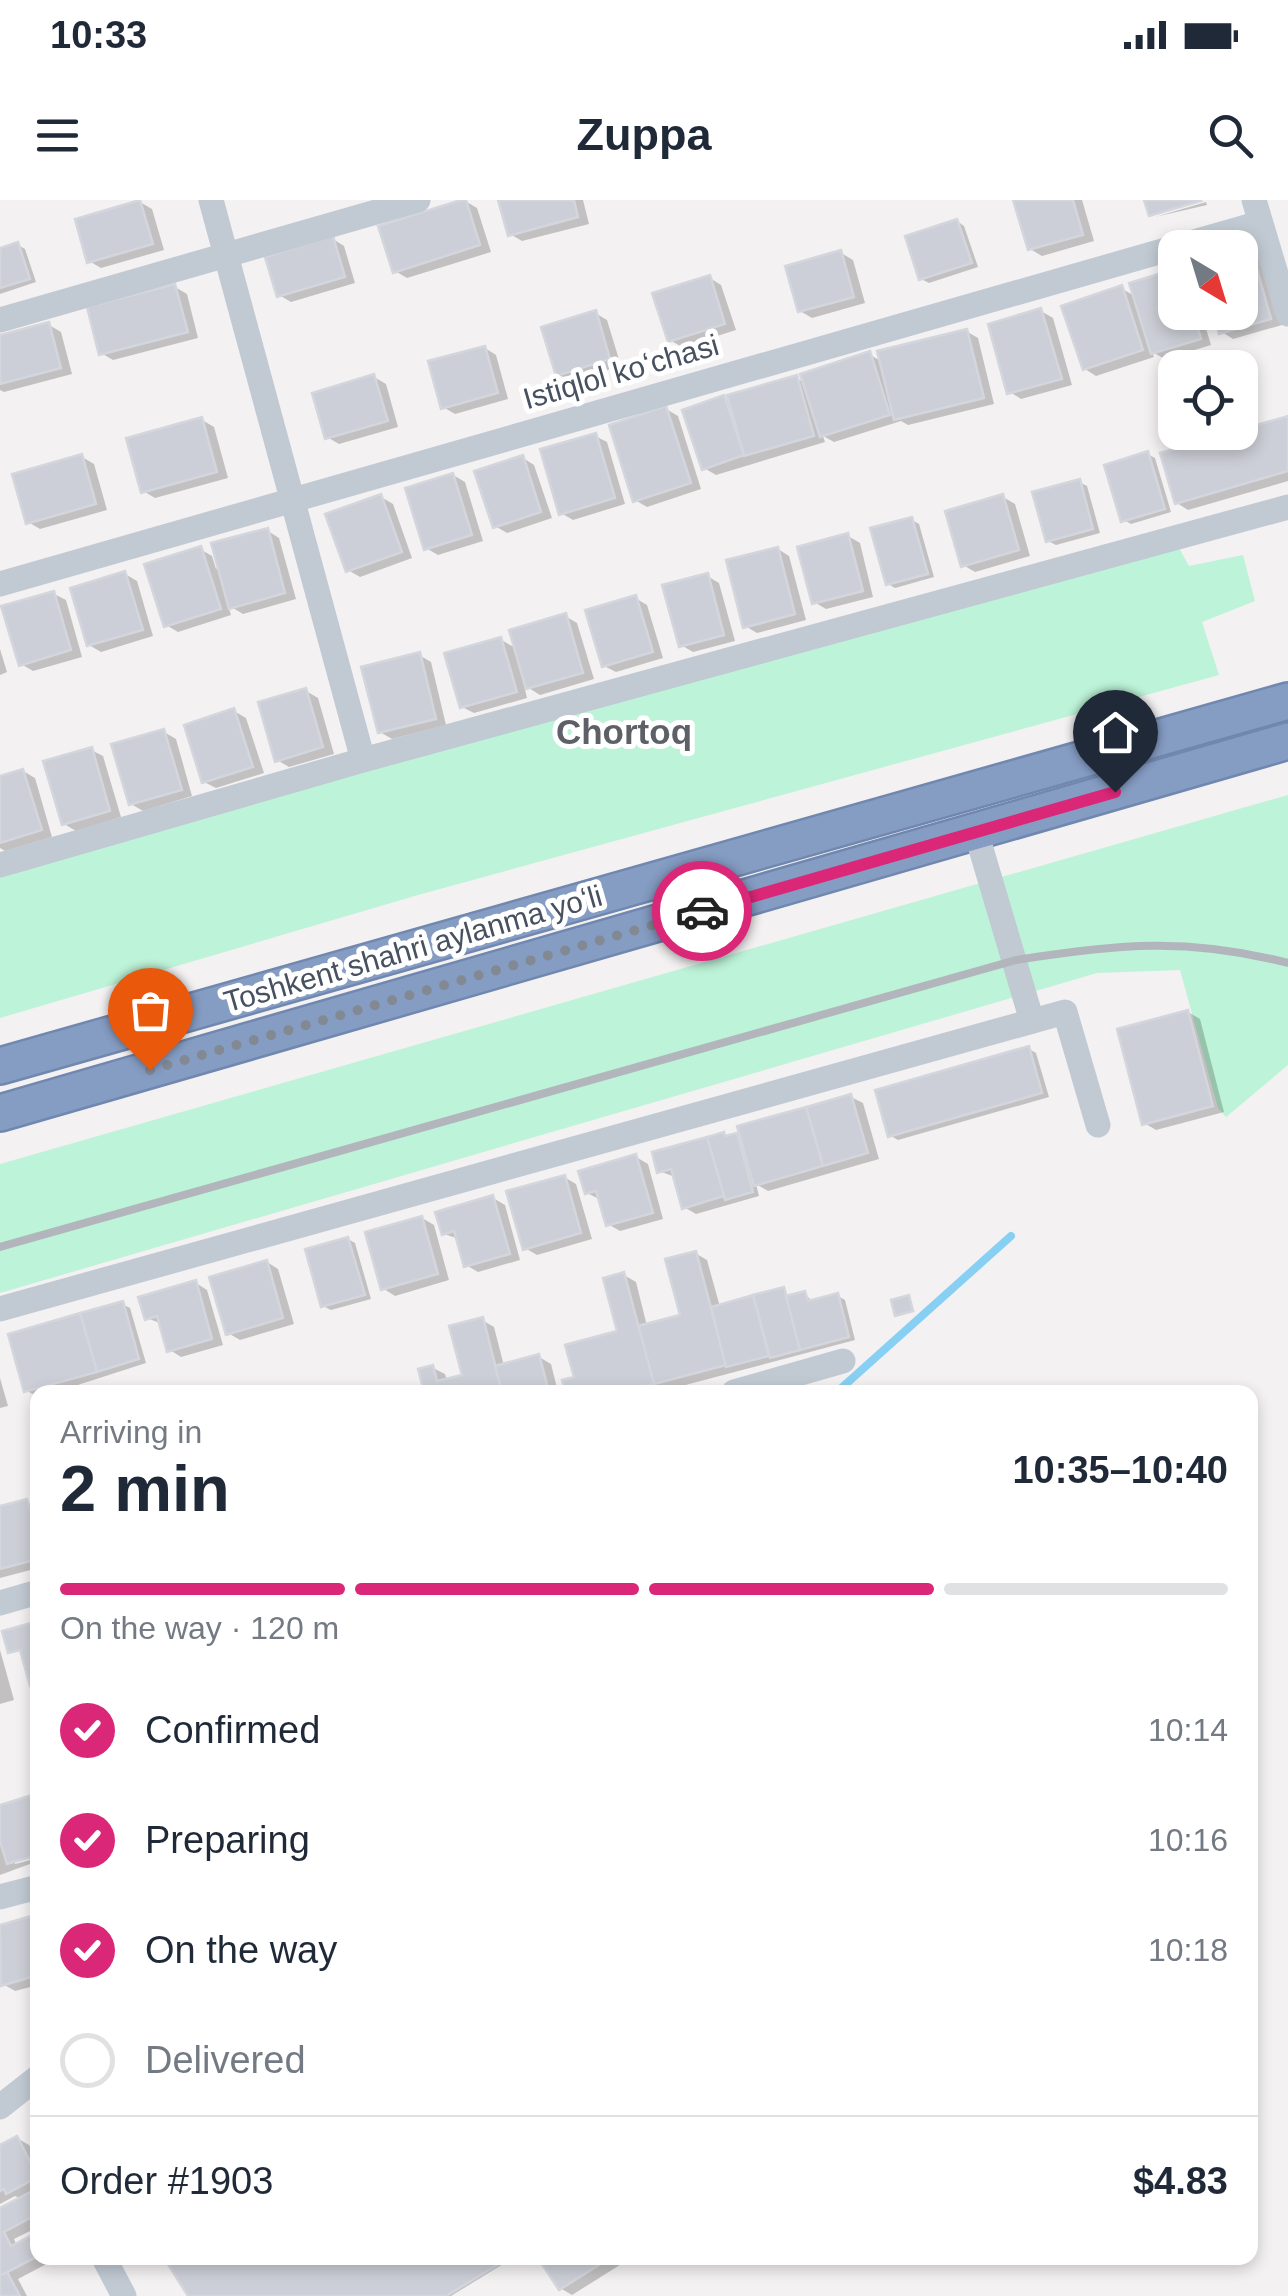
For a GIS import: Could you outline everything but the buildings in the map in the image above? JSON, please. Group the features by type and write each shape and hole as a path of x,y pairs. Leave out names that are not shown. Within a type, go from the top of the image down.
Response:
{"highway":[{"name":"Toshkent shahri aylanma yoʻli","path":"0,1066 1288,700"},
{"name":"Toshkent shahri aylanma yoʻli","path":"0,1113 1288,741"}],"street":[{"path":"212,200 363,760"},
{"path":"0,320 418,200"},
{"path":"1257,211 1288,314"},
{"name":"Istiqlol koʻchasi","path":"0,584 1257,211"},
{"path":"0,865 363,760 1288,507"},
{"path":"976,832 1032,1021"},
{"path":"0,1309 1065,1012 1098,1125"},
{"path":"759,1385 843,1361"},
{"path":"0,1603 30,1594"},
{"path":"0,1897 30,1889"},
{"path":"0,2107 30,2083"},
{"path":"108,2265 124,2296"}],"green space":[{"path":"1175,541 1189,566 1243,555 1255,601 1202,622 1219,675 418,895 0,1018 0,876"},
{"path":"1288,795 1288,1065 1226,1117 1218,1108 1180,970 1097,973 0,1293 0,1164"}],"waterway":[{"path":"845,1385 1011,1236"}],"railway":[{"path":"0,1247 1016,960 1120,947 1184,946 1288,963"}],"way so far":[{"path":"150,1070 702,911"}],"district":[{"name":"Chortoq","path":"624,732"}],"route":[{"path":"702,911 1115,792"}]}
